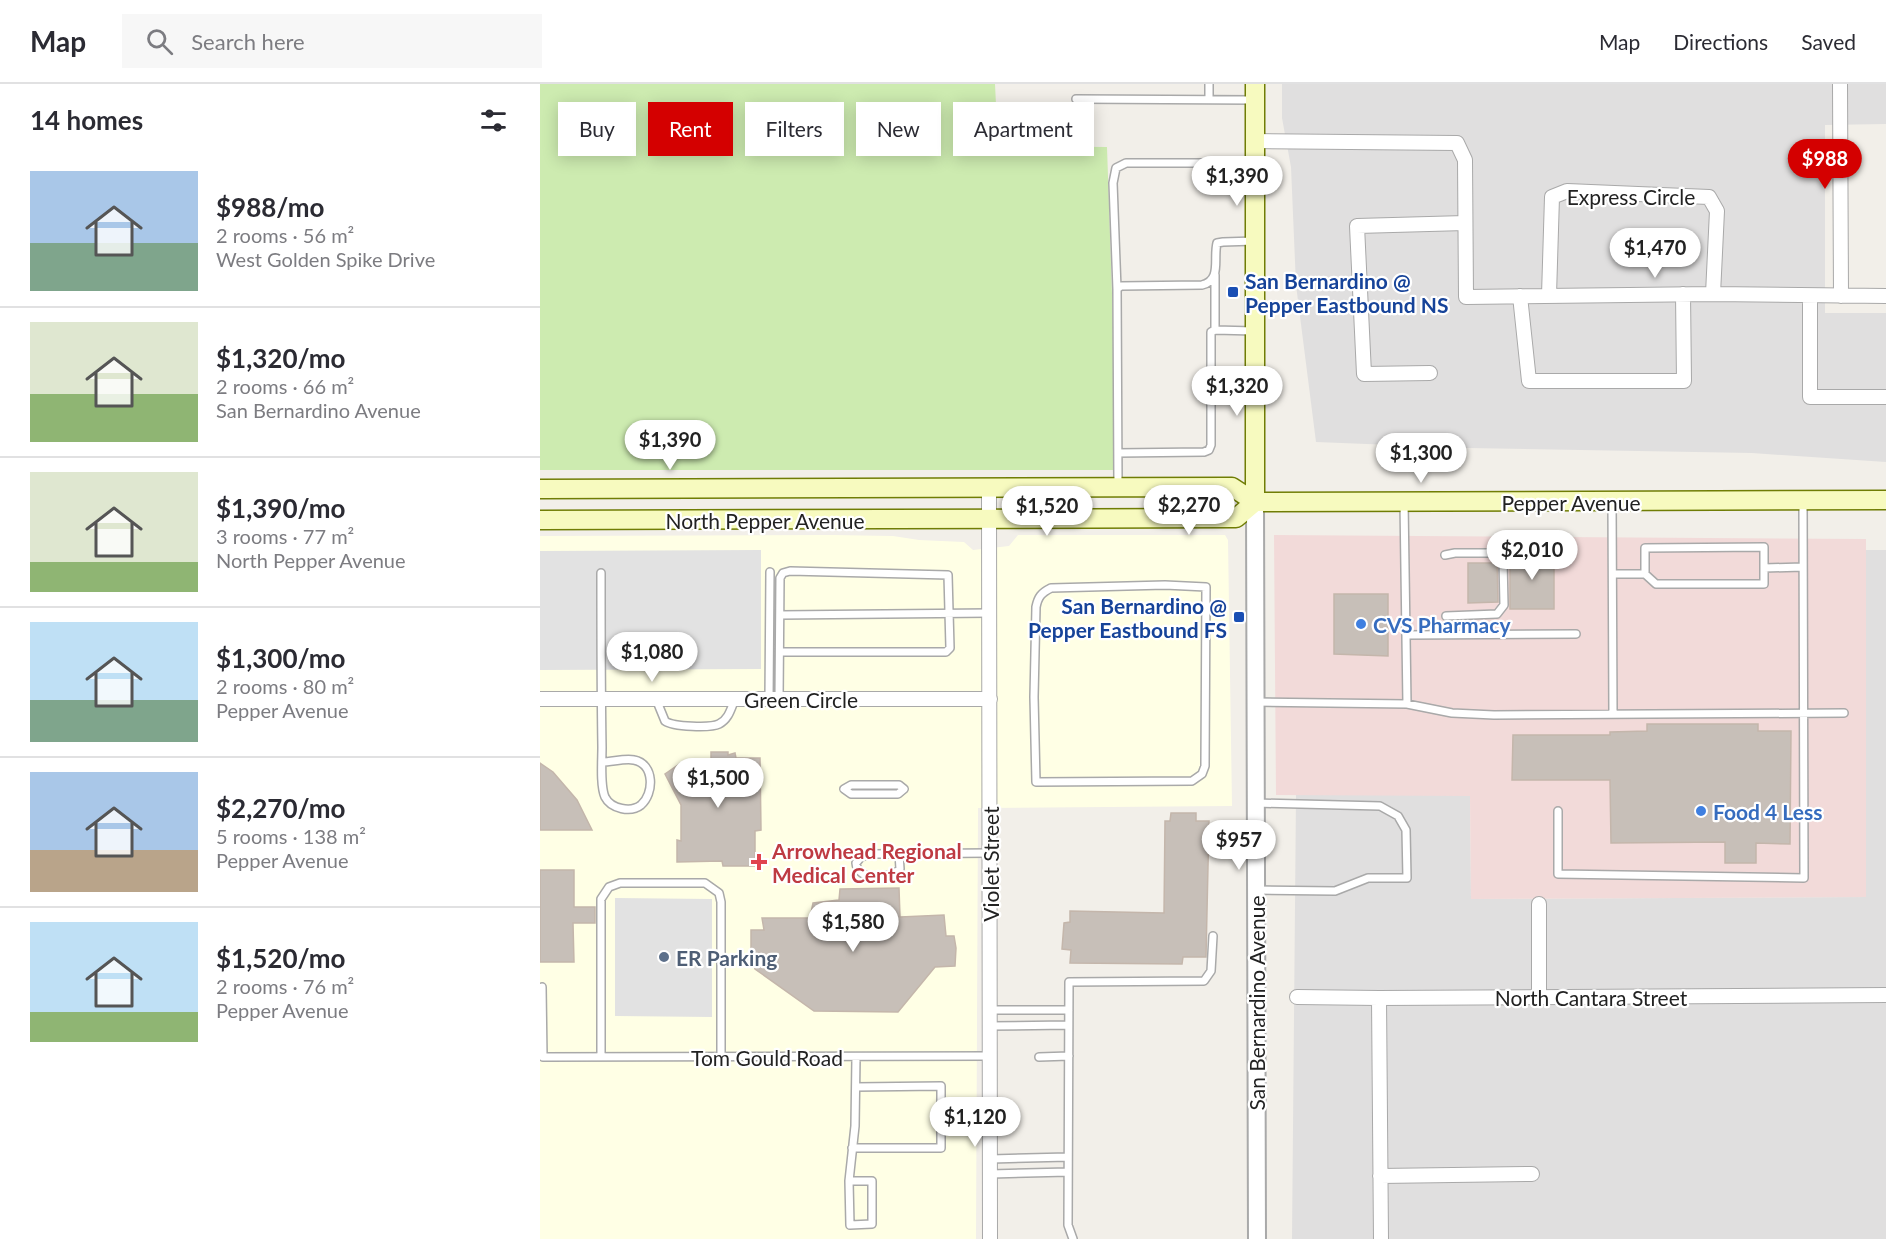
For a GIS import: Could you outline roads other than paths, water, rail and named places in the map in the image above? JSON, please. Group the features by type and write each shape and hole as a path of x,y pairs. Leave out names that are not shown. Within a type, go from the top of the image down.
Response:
{"main road":[{"name":"San Bernardino Avenue","path":"1255,92 1255,502"},
{"path":"989,489 1232,487 1255,502 1236,518 989,519"},
{"name":"North Pepper Avenue","path":"540,489 989,489"},
{"name":"Pepper Avenue","path":"1255,502 1886,500"},
{"name":"North Pepper Avenue","path":"540,520 989,519"}],"street":[{"path":"1840,84 1841,296"},
{"path":"1255,141 1456,143 1465,159 1466,297 1683,294 1886,296"},
{"name":"Express Circle","path":"1549,295 1552,197 1567,191 1709,196 1717,211 1713,294"},
{"path":"1430,373 1364,374 1357,226 1465,223"},
{"path":"1520,296 1529,381 1684,381 1683,294"},
{"path":"1810,296 1810,397 1886,397"},
{"name":"Violet Street","path":"989,489 990,1239"},
{"name":"San Bernardino Avenue","path":"1255,502 1257,1239"},
{"name":"Green Circle","path":"540,699 990,699"},
{"path":"1539,904 1539,997"},
{"name":"North Cantara Street","path":"1297,997 1886,995"},
{"path":"1379,998 1381,1239"},
{"path":"1380,1176 1532,1174"}],"lane":[{"path":"1209,84 1209,99"},
{"path":"1076,99 1209,99 1255,92"},
{"path":"1118,487 1117,289 1113,183 1116,168 1126,163 1255,163"},
{"path":"1215,330 1217,243 1255,241"},
{"path":"1117,289 1121,286 1202,285 1208,283 1215,275"},
{"path":"1118,453 1204,452 1209,450 1211,445 1211,332 1215,330 1255,331"},
{"path":"1612,501 1613,714"},
{"path":"1558,810 1558,874 1803,878 1803,501"},
{"path":"1404,502 1407,704"},
{"path":"1613,574 1645,574 1656,584 1764,584 1764,547 1645,548 1645,574"},
{"path":"1445,555 1496,553 1503,560 1504,605 1497,614 1446,615"},
{"path":"1764,568 1803,567"},
{"path":"774,699 780,652 780,578 783,573 790,571 948,575 950,648 946,652 780,652"},
{"path":"770,572 774,699"},
{"path":"601,573 601,699 602,762 603,790 610,804 620,809 638,807 644,802 651,787 649,772 645,767 634,760 602,762"},
{"path":"1076,586 1206,587 1206,671 1205,766 1198,778 1192,781 1036,782 1036,607 1042,592 1051,588 1076,586"},
{"path":"780,615 990,613"},
{"path":"1406,635 1576,634"},
{"path":"656,699 663,718 669,724 675,725 720,723 728,716 735,699"},
{"path":"1256,702 1407,704 1452,713 1494,715 1844,713"},
{"path":"851,785 899,785 904,789 898,794 851,794 844,789 851,785"},
{"path":"1256,803 1380,806 1398,816 1406,830 1407,878 1368,879 1335,891 1256,890"},
{"path":"899,854 900,869 895,874 867,875 856,869 856,863 861,857 870,854 990,853"},
{"path":"601,1057 602,899 609,887 620,883 662,882 705,883 719,893 721,902 721,1057"},
{"path":"1073,1239 1068,1225 1069,982 1204,981 1210,971 1213,936"},
{"name":"Tom Gould Road","path":"542,987 543,1057 990,1056"},
{"path":"990,1010 1069,1010"},
{"path":"990,1026 1068,1025"},
{"path":"1039,1057 1069,1056"},
{"path":"849,1181 872,1181 872,1224 850,1225 849,1181 855,1126 856,1057"},
{"path":"852,1148 941,1148 941,1086 856,1087"},
{"path":"991,1159 1068,1157"},
{"path":"991,1174 1068,1172"}],"place":[{"name":"San Bernardino @ Pepper Eastbound NS","path":"1233,292"},
{"name":"San Bernardino @ Pepper Eastbound FS","path":"1239,617"},
{"name":"CVS Pharmacy","path":"1361,624"},
{"name":"Food 4 Less","path":"1701,811"},
{"name":"Arrowhead Regional Medical Center","path":"759,862"},
{"name":"ER Parking","path":"664,957"}]}
